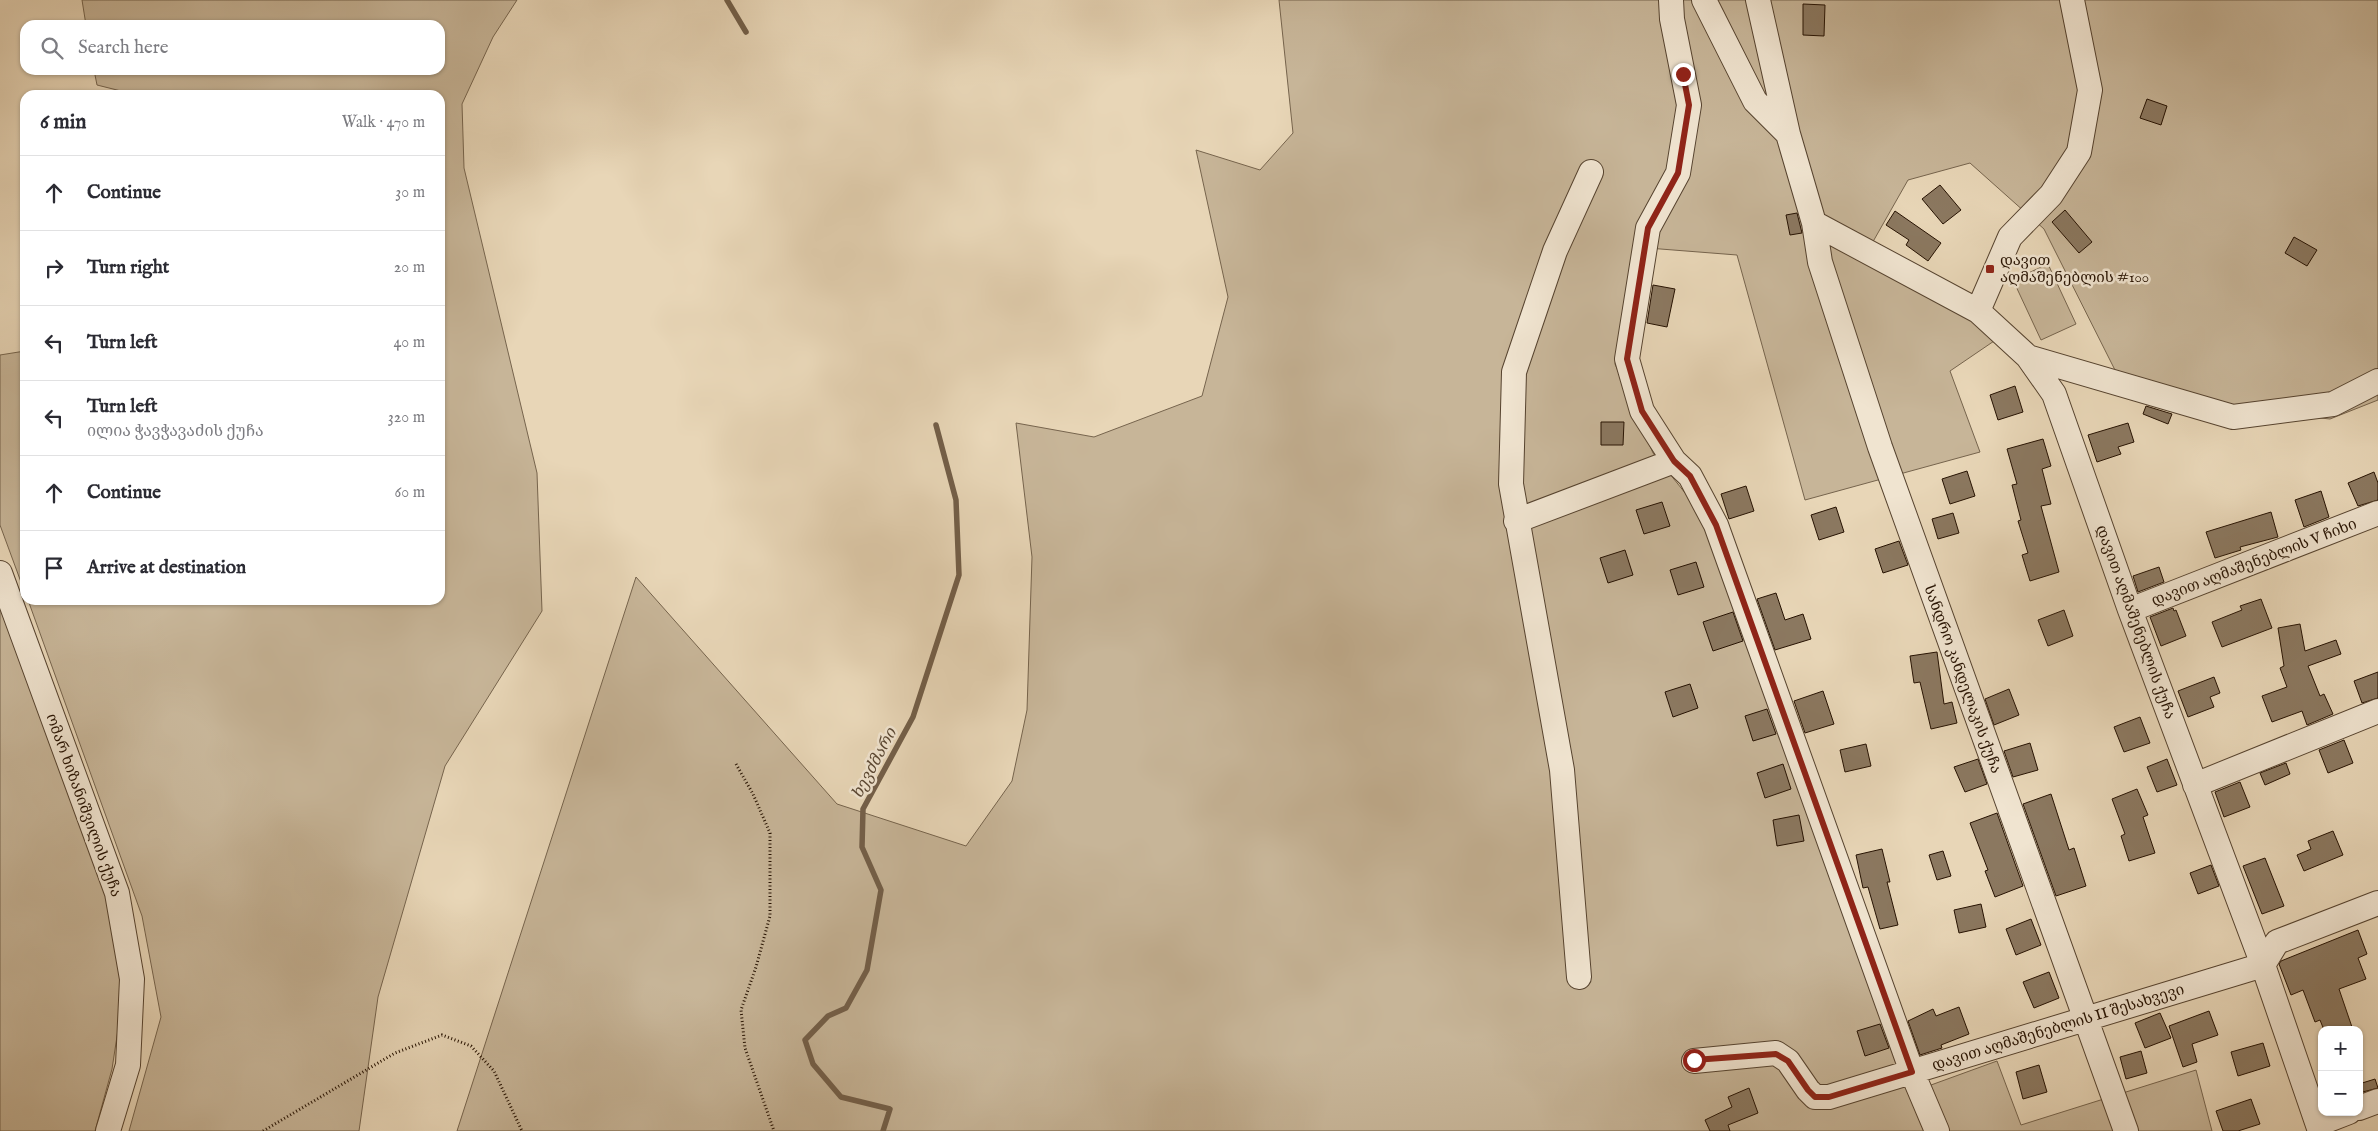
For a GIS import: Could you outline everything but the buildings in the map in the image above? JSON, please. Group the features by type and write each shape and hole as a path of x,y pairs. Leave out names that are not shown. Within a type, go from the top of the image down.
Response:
{"street":[{"path":"1670,0 1689,105 1678,173 1648,228 1627,359 1642,411 1674,461 1690,476 1716,525 1912,1072 1937,1131"},
{"path":"1704,0 1755,101 1788,134"},
{"name":"სანდრო კანდელაკის ქუჩა","path":"1758,0 1788,134 1814,223 1820,262 1880,447 2084,1019 2126,1131"},
{"path":"1978,311 2010,238 2051,195 2079,152 2090,90 2072,0"},
{"path":"1579,977 1562,770 1516,521 1511,484 1514,372 1555,251 1592,172"},
{"name":"დავით აღმაშენებლის ქუჩა","path":"1814,223 1978,311 2028,358 2054,394 2130,610 2263,965 2319,1127"},
{"path":"2028,358 2233,417 2333,404 2378,382"},
{"path":"1516,521 1674,461"},
{"name":"დავით აღმაშენებლის V ჩიხი","path":"2130,610 2378,513"},
{"name":"ომარ ხიზანიშვილის ქუჩა","path":"0,573 117,892 132,979 128,1065 108,1131"},
{"path":"2195,785 2378,711"},
{"path":"2263,965 2276,942 2378,904"},
{"name":"დავით აღმაშენებლის II შესახვევი","path":"1694,1060 1776,1054 1788,1061 1815,1097 1829,1097 2263,965"},
{"path":"2363,1107 2378,1101"},
{"path":"2319,1127 2340,1116"}],"path":[{"path":"736,764 753,794 770,833 770,916 756,967 741,1010 746,1048 774,1131"},
{"path":"263,1131 395,1053 442,1035 471,1046 494,1071 522,1131"}],"shaded area":[{"path":"82,0 517,0 493,37 462,104 464,168 537,473 542,611 445,766 378,997 359,1131 129,1131 161,1017 142,916 30,605 445,605 445,90 117,90 97,85 95,75 445,75 445,20 85,20"},
{"path":"1279,0 2378,0 2378,400 2330,419 2218,407 2121,382 2044,229 1970,163 1908,180 1862,261 1973,313 1997,339 1950,371 1980,452 1805,500 1737,255 1635,247 1615,364 1653,453 1702,514 1909,1093 1997,1061 2021,1125 2196,1070 2212,1131 457,1131 636,577 837,804 966,846 1012,781 1027,710 1032,557 1016,423 1094,437 1202,396 1228,297 1196,150 1260,170 1293,133"},
{"path":"2048,264 2076,324 2041,340 2013,280"},
{"path":"20,352 20,579 0,525 0,355"},
{"path":"0,601 113,914 123,997 112,1069 95,1131 0,1131"}],"waterway":[{"name":"ხევძმარი","path":"727,0 746,32"},
{"name":"ხევძმარი","path":"883,1131 890,1109 841,1097 813,1064 805,1040 828,1016 846,1008 867,970 881,890 862,847 863,809 913,717 959,575 956,500 936,425"}],"place":[{"name":"დავით აღმაშენებლის #100","path":"1990,269"}],"route":[{"path":"1683,74 1689,105 1678,173 1648,228 1627,359 1642,411 1674,461 1690,476 1716,525 1912,1072 1829,1097 1815,1097 1788,1061 1776,1054 1694,1060"}]}
